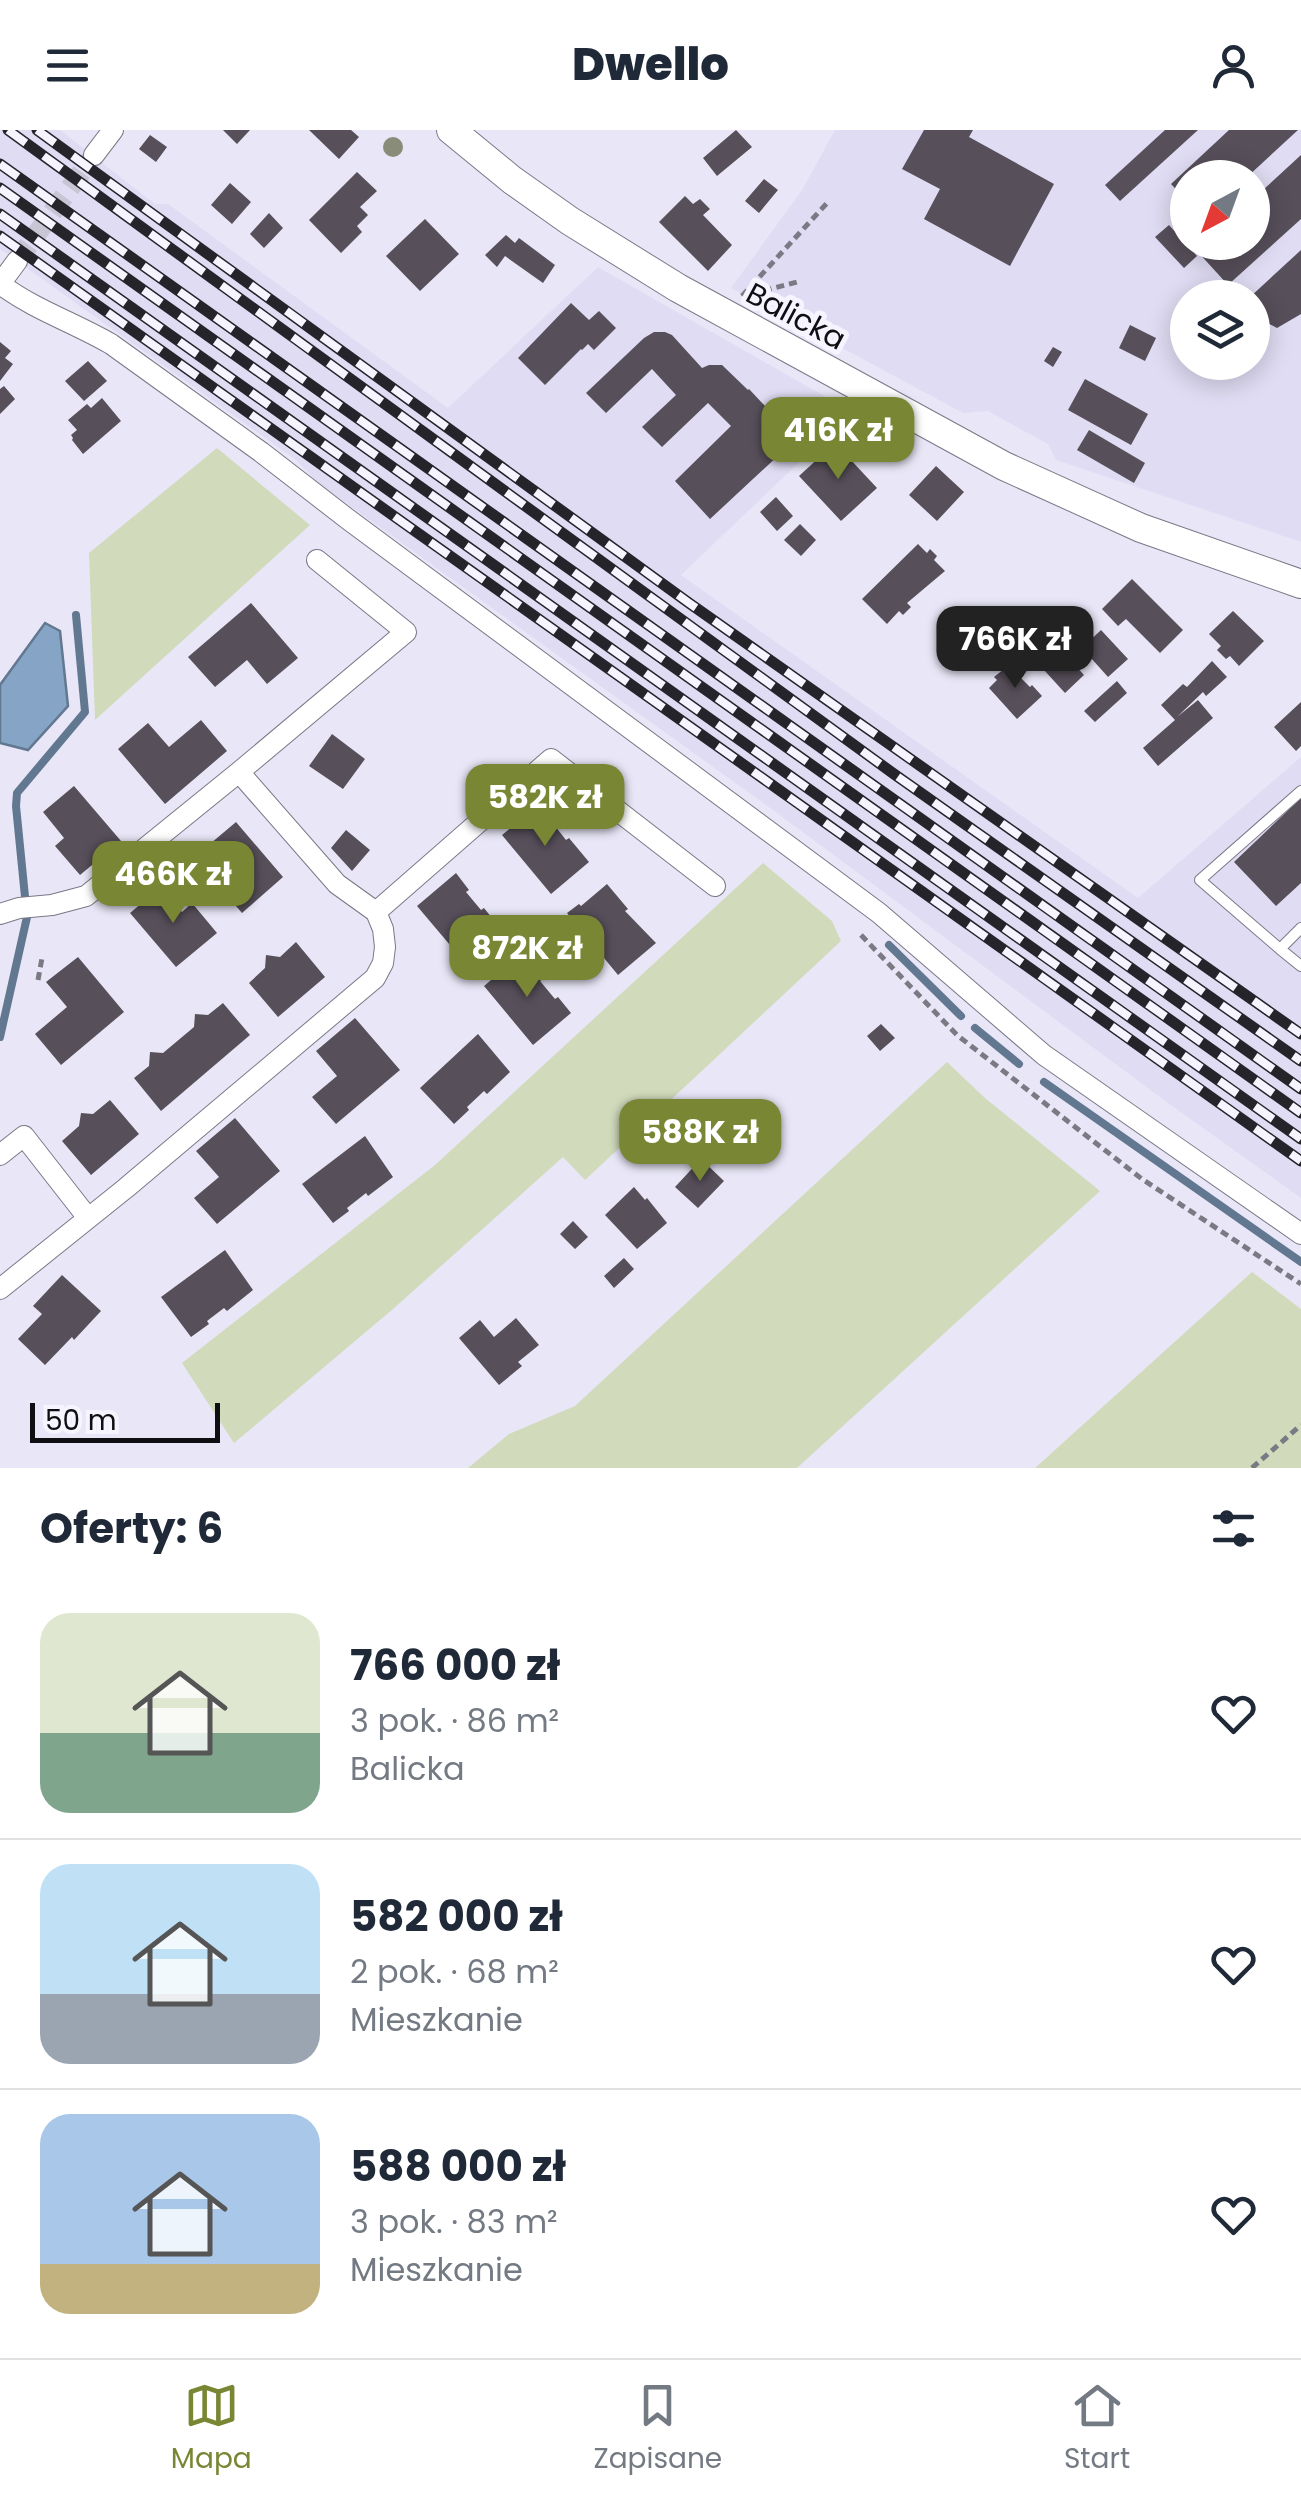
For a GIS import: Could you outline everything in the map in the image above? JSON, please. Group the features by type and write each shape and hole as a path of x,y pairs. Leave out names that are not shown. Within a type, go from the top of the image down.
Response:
{"street":[{"path":"94,155 113,130"},
{"name":"Balicka","path":"452,130 512,180 645,268 1004,466 1141,528 1301,584"},
{"path":"17,261 0,284 29,305 111,344 261,452 879,912 1044,1055 1301,1234"},
{"path":"19,910 86,896 406,632 317,560"},
{"path":"376,912 551,759 716,886"},
{"path":"0,1289 375,978 382,963 383,929 376,912 337,884 239,772"},
{"path":"0,1155 24,1136 88,1218"}],"lane":[{"path":"1301,791 1200,880 1301,966"},
{"path":"1280,949 1301,928"}],"path":[{"path":"797,282 766,290 749,289 828,202"},
{"path":"861,935 957,1036 1142,1179 1301,1284"},
{"path":"38,980 42,958"},
{"path":"1252,1468 1301,1425"}],"shaded area":[{"path":"0,130 60,130 155,204 168,204 448,408 598,267 852,412 681,575 1138,898 1301,757 1301,1198 773,810 317,482 296,460 0,249"},
{"path":"835,130 1301,130 1301,542 1056,460 1048,444 988,411 963,413 731,288 802,190"}],"green space":[{"path":"217,448 310,525 95,720 89,553"},
{"path":"763,863 832,921 841,941 585,1180 563,1157 393,1309 234,1443 182,1363 435,1165"},
{"path":"947,1062 985,1098 1100,1191 797,1468 468,1468 509,1434 575,1406"},
{"path":"1252,1272 1301,1309 1301,1468 1035,1468"}],"water":[{"path":"45,623 60,631 68,706 28,750 0,743 0,685"}],"building":[{"path":"223,130 250,130 237,144"},
{"path":"309,130 351,130 359,137 339,159"},
{"path":"736,130 752,147 717,176 703,158"},
{"path":"924,130 973,130 969,137 1054,184 1010,266 924,219 940,189 902,169"},
{"path":"1165,130 1198,130 1120,201 1105,185"},
{"path":"1229,130 1298,130 1266,160 1197,160"},
{"path":"150,135 167,147 156,162 139,149"},
{"path":"1301,155 1301,219 1270,247 1270,183"},
{"path":"357,172 377,191 360,207 368,215 357,226 362,232 341,253 309,220"},
{"path":"764,179 778,190 759,213 745,201"},
{"path":"230,183 251,202 232,224 211,205"},
{"path":"685,196 693,204 700,199 710,209 703,215 732,245 708,271 659,222"},
{"path":"269,213 283,228 264,248 250,234"},
{"path":"425,219 459,254 420,291 386,256"},
{"path":"1169,225 1170,253 1155,237"},
{"path":"506,235 515,243 519,238 555,265 543,283 505,256 497,267 485,255"},
{"path":"1301,250 1301,314 1277,328 1270,324 1268,280"},
{"path":"1177,260 1193,260 1184,268"},
{"path":"1205,260 1256,260 1234,280 1223,280"},
{"path":"571,303 589,320 599,311 616,328 594,350 588,344 581,349 545,385 518,358"},
{"path":"1130,325 1156,338 1145,361 1119,348"},
{"path":"654,332 672,335 702,368 722,365 796,439 710,519 675,481 731,426 708,403 662,447 642,427 676,395 652,369 606,413 586,393"},
{"path":"0,342 11,351 5,358 13,364 0,381"},
{"path":"1053,347 1062,352 1053,367 1044,361"},
{"path":"88,361 107,381 84,401 65,381"},
{"path":"1085,379 1148,414 1131,445 1068,410"},
{"path":"4,386 15,399 0,414 0,389"},
{"path":"102,398 121,421 83,454 72,440 71,435 77,430 68,420 87,404 91,408"},
{"path":"1089,430 1145,463 1134,483 1077,450"},
{"path":"835,443 877,488 841,521 799,476"},
{"path":"936,466 964,492 937,521 909,495"},
{"path":"776,497 793,516 777,531 760,512"},
{"path":"800,524 816,540 801,556 784,540"},
{"path":"918,544 937,556 934,560 945,571 907,603 911,607 903,615 899,611 887,624 862,599"},
{"path":"1132,579 1183,630 1160,653 1126,619 1118,626 1102,609"},
{"path":"251,603 298,658 267,684 247,660 215,687 188,657"},
{"path":"1233,611 1264,641 1239,666 1217,650 1221,646 1209,634"},
{"path":"1101,630 1128,659 1108,677 1082,648"},
{"path":"1053,641 1084,675 1065,693 1034,659"},
{"path":"1212,661 1227,677 1206,696 1203,692 1177,717 1198,700 1213,718 1158,766 1143,748 1175,720 1161,705 1183,684 1187,687"},
{"path":"1014,664 1024,675 1021,678 1042,696 1017,719 989,688 997,680 994,677"},
{"path":"1117,681 1127,693 1095,722 1084,711"},
{"path":"1301,702 1301,746 1296,751 1274,727"},
{"path":"201,720 227,751 165,804 118,749 148,723 169,747"},
{"path":"332,734 365,759 343,789 309,766"},
{"path":"484,764 493,774 486,780 477,769"},
{"path":"74,786 121,841 80,875 55,846 64,838 43,812"},
{"path":"1301,798 1301,883 1276,906 1234,862"},
{"path":"541,803 566,840 569,838 589,862 551,894 502,835"},
{"path":"236,822 283,877 242,913 216,883 226,875 204,849"},
{"path":"346,830 370,850 352,871 331,848"},
{"path":"456,873 469,890 466,892 504,933 466,964 417,906"},
{"path":"607,884 628,909 625,911 656,943 618,975 567,913"},
{"path":"161,887 182,912 192,903 217,933 176,967 130,913"},
{"path":"296,942 325,977 278,1017 249,983 265,968 266,955 280,957"},
{"path":"522,954 543,979 540,981 571,1013 533,1045 484,986"},
{"path":"78,957 124,1012 61,1065 35,1034 67,1007 46,982"},
{"path":"223,1003 250,1035 161,1111 134,1078 149,1066 150,1052 163,1053 194,1027 195,1014 208,1015"},
{"path":"355,1018 400,1070 336,1124 312,1097 337,1076 316,1051"},
{"path":"881,1024 895,1038 880,1051 867,1036"},
{"path":"478,1034 510,1072 487,1094 484,1091 454,1124 420,1088"},
{"path":"110,1100 139,1134 91,1175 62,1141 79,1126 81,1113 93,1114"},
{"path":"235,1118 280,1171 217,1224 194,1198 219,1177 196,1151"},
{"path":"365,1136 393,1177 368,1196 366,1193 333,1223 302,1184"},
{"path":"701,1159 724,1181 698,1208 675,1187"},
{"path":"634,1187 667,1223 637,1249 605,1215"},
{"path":"573,1221 588,1237 575,1249 560,1234"},
{"path":"225,1250 253,1290 227,1311 224,1308 191,1337 161,1297"},
{"path":"624,1258 634,1269 614,1288 604,1276"},
{"path":"62,1275 101,1311 45,1365 18,1339 42,1314 33,1306"},
{"path":"516,1318 539,1345 499,1385 459,1338 480,1320 494,1337"}],"waterway":[{"path":"0,1037 27,917 17,793 85,712 76,615"},
{"path":"889,945 961,1016"},
{"path":"975,1028 1019,1064"},
{"path":"1044,1082 1301,1262"}],"tunnel":[{"path":"17,261 94,155"}],"railway":[{"path":"8,130 894,774 1301,1061"},
{"path":"37,130 689,603 1301,1034"},
{"path":"0,164 1301,1089"},
{"path":"0,188 1301,1113"},
{"path":"0,214 1301,1139"},
{"path":"0,236 1301,1161"}]}
